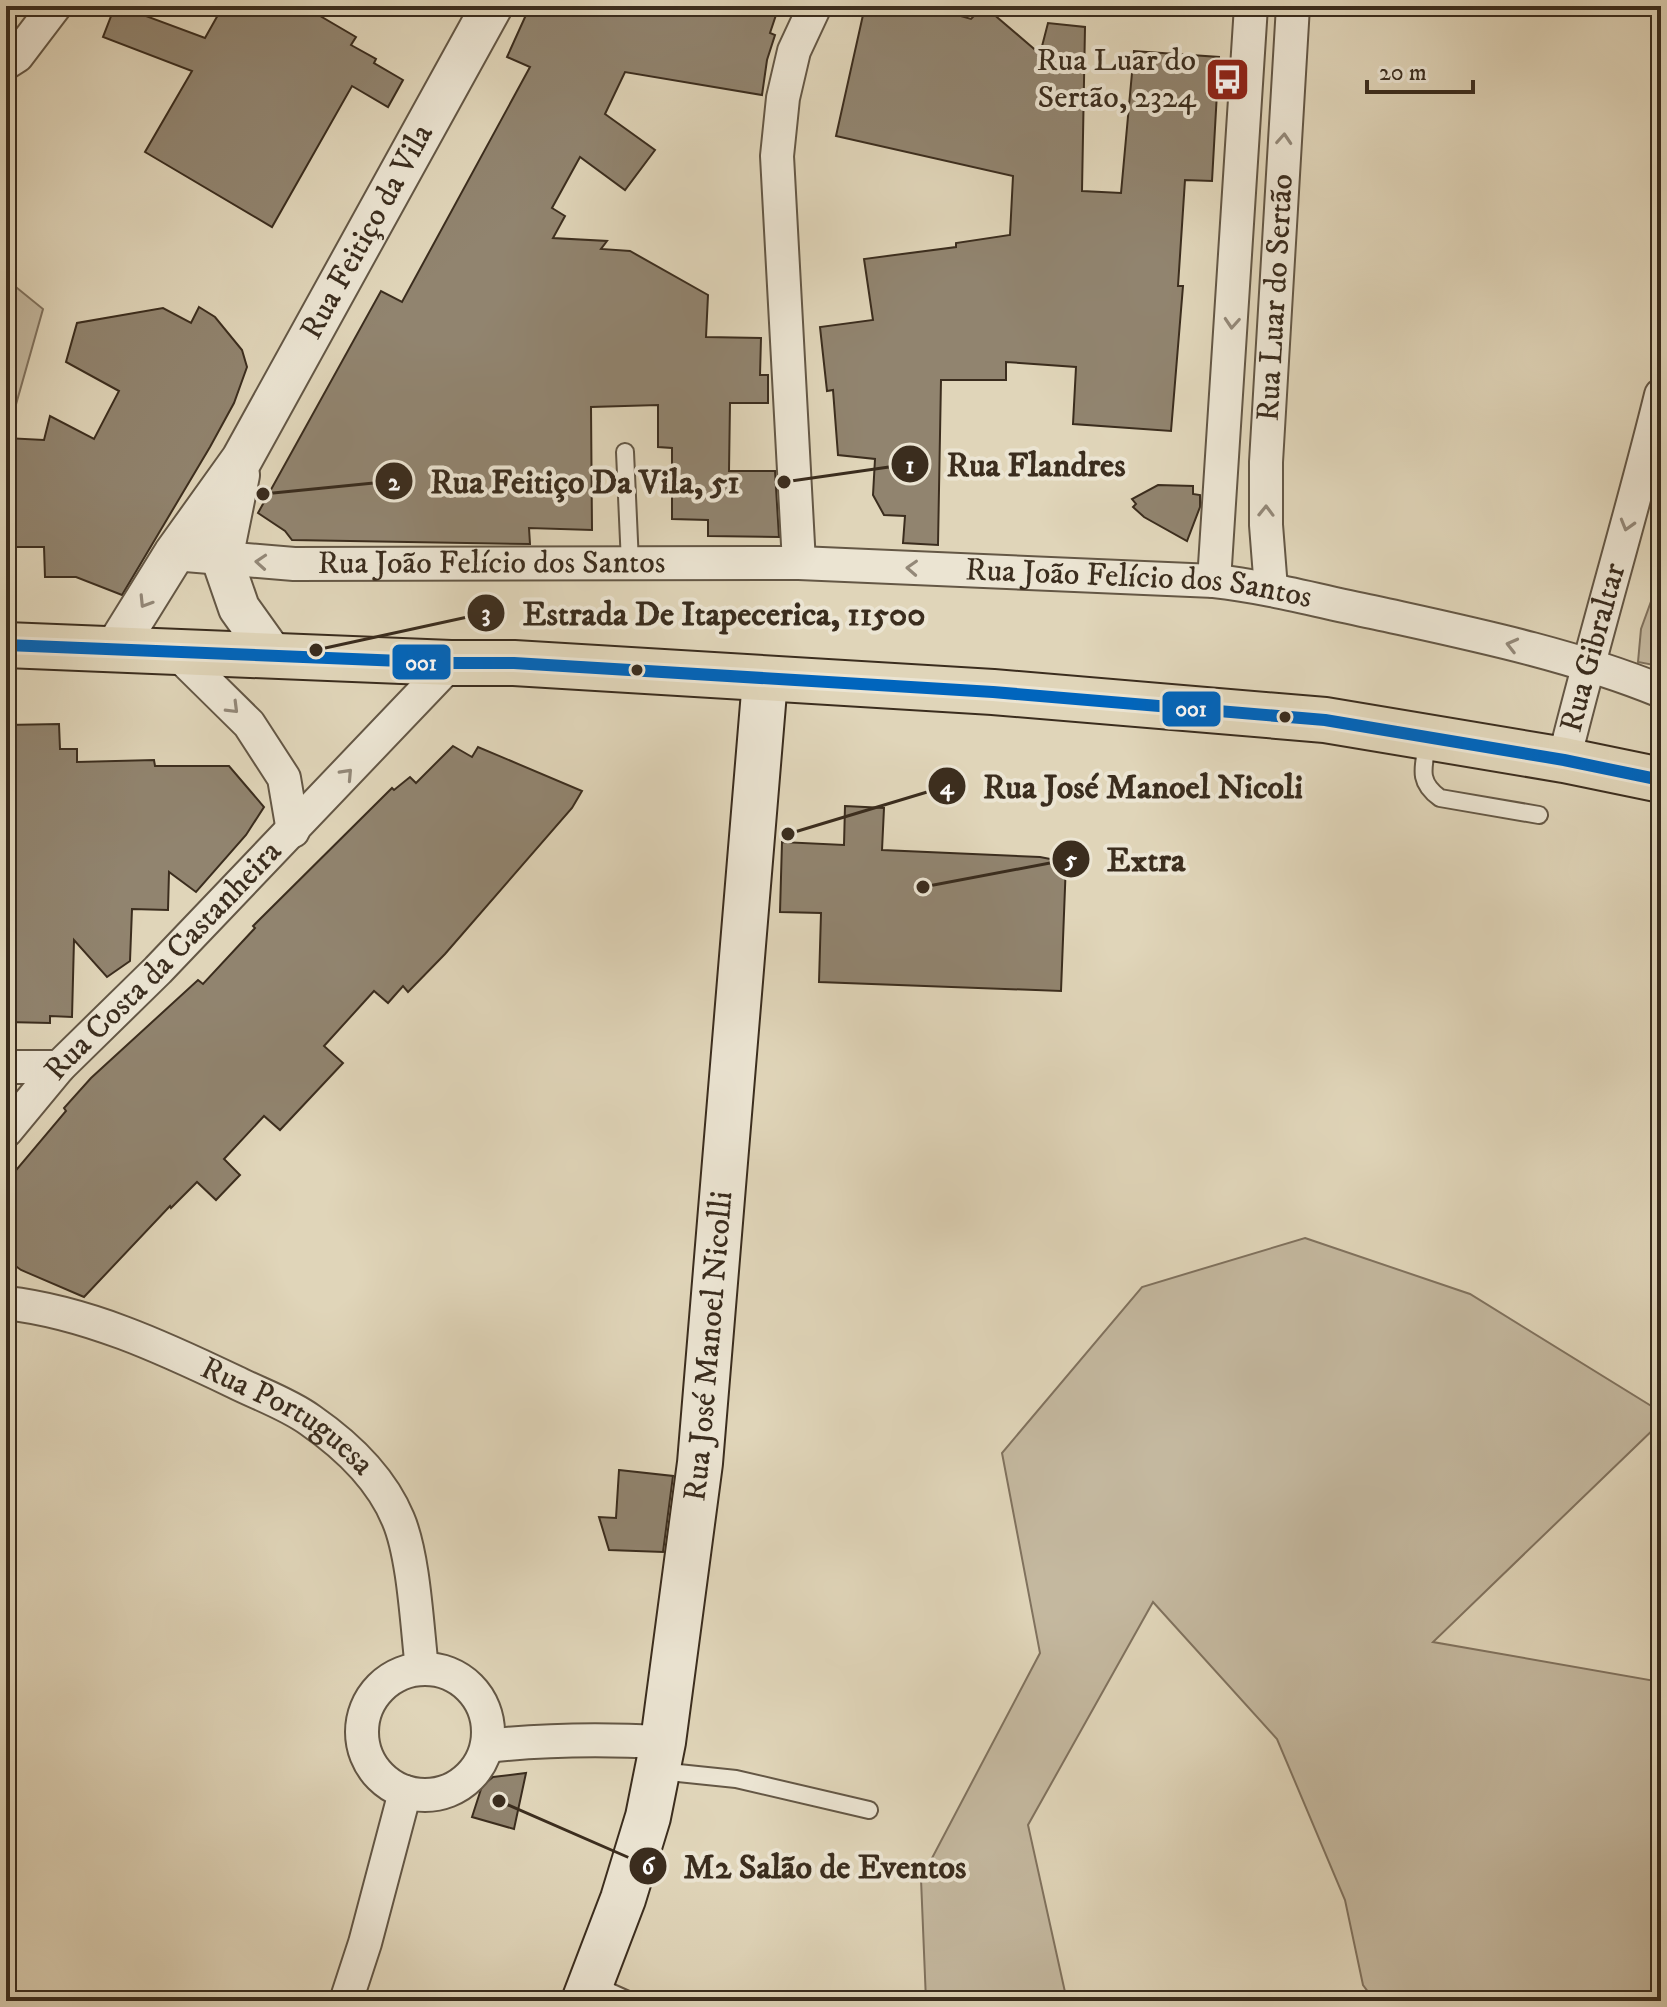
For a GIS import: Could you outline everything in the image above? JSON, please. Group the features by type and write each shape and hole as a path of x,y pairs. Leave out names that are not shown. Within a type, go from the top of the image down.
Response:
{"main road":[{"path":"6,645 274,657 514,663 993,692 1256,713 1325,720 1660,778"},
{"name":"Rua José Manoel Nicolli","path":"587,1992 623,1899 648,1817 660,1756 700,1463 765,680"}],"street":[{"path":"6,63 17,56 55,6"},
{"name":"Rua Feitiço da Vila","path":"115,649 174,554 242,459 492,6"},
{"path":"799,563 777,156 783,98 794,51 815,6"},
{"name":"Rua Luar do Sertão","path":"1214,581 1251,6"},
{"name":"Rua Luar do Sertão","path":"1271,589 1266,525 1266,462 1293,6"},
{"path":"1235,271 1276,268"},
{"name":"Rua Gibraltar","path":"1564,760 1587,664 1661,395"},
{"name":"Rua Feitiço da Vila","path":"222,559 242,459"},
{"name":"Rua João Felício dos Santos","path":"174,554 294,564 799,563 1214,581 1271,589 1449,629 1587,664 1661,691"},
{"path":"222,559 239,608 274,657"},
{"name":"Rua Costa da Castanheira","path":"177,653 249,724 284,778 293,831"},
{"name":"Rua Costa da Castanheira","path":"6,1131 59,1067 293,831 451,663"},
{"path":"6,1067 59,1067"},
{"name":"Rua Portuguesa","path":"6,1303 62,1313 114,1329 194,1363 309,1419 349,1451 372,1476 398,1519 406,1547 422,1669"},
{"path":"422,1669 442,1671 460,1678 474,1691 487,1717 487,1746 480,1766 469,1778 447,1792 426,1796 405,1792 387,1783 374,1769 363,1742 364,1713 373,1696 386,1682 403,1672 422,1669"},
{"path":"487,1746 598,1738 660,1756"},
{"path":"346,2001 365,1943 405,1792"}],"lane":[{"path":"625,452 630,563"},
{"path":"1428,737 1423,778 1429,790 1440,798 1539,815"},
{"path":"660,1756 736,1779 869,1810"},
{"path":"587,1992 630,2001"}],"shaded area":[{"path":"6,279 43,309 11,422 6,421"},
{"path":"1661,574 1659,666 1638,662 1641,629"},
{"path":"1305,1238 1470,1294 1661,1412 1661,1422 1433,1642 1661,1682 1661,2001 1375,2001 1363,1985 1345,1900 1277,1739 1153,1602 1028,1825 1067,2001 926,2001 921,1879 1040,1653 1002,1453 1142,1287"}],"building":[{"path":"115,6 146,6 143,15 205,38 223,6 303,6 356,37 351,45 403,80 388,107 352,86 272,227 145,152 192,71 103,37"},
{"path":"530,6 779,6 770,33 775,35 767,60 762,95 625,72 605,114 655,150 625,190 580,157 552,208 565,216 553,238 607,241 601,249 630,251 708,295 706,337 761,338 760,375 768,375 768,403 730,403 729,471 775,471 779,537 708,536 708,520 672,519 672,448 658,447 658,405 591,407 592,530 529,528 530,544 292,540 285,531 258,513 381,291 402,302 530,67 507,57"},
{"path":"865,6 925,6 971,19 984,6 1040,54 1048,23 1085,27 1082,191 1121,193 1134,51 1219,57 1212,181 1185,180 1178,286 1183,286 1171,431 1073,424 1076,367 1006,362 1006,380 941,380 938,545 903,543 905,516 884,515 873,495 875,459 838,455 833,390 827,391 820,327 873,320 864,259 956,247 956,243 1010,235 1013,176 836,136"},
{"path":"199,307 215,317 242,350 247,367 234,403 210,447 122,595 76,577 45,577 44,547 6,547 6,438 44,440 50,416 94,439 119,391 66,362 77,323 163,308 191,323"},
{"path":"1158,485 1193,486 1193,494 1200,495 1200,507 1187,541 1144,517 1133,507 1136,504 1132,499"},
{"path":"59,724 60,749 77,749 77,762 154,760 155,766 229,766 264,807 246,835 196,892 169,872 168,910 132,909 130,961 107,977 74,940 72,1017 50,1016 50,1023 6,1022 6,725"},
{"path":"453,746 472,757 478,747 582,791 572,808 408,992 403,986 388,1003 374,991 324,1046 343,1063 280,1130 264,1116 224,1159 240,1175 216,1200 197,1182 170,1206 84,1297 21,1270 6,1259 6,1182 66,1111 64,1108 91,1078 198,980 203,984 255,928 253,926 392,788 394,790 410,777 416,783"},
{"path":"845,806 884,808 882,850 1040,857 1066,862 1061,991 819,982 821,913 780,912 782,842 844,845"},
{"path":"619,1470 673,1476 663,1552 609,1550 599,1517 616,1518"},
{"path":"526,1773 514,1829 472,1817 482,1786 493,1777"}],"transit line":[{"name":"001","path":"6,645 514,663 993,692 1325,720 1564,760 1661,780"}],"place":[{"name":"Rua Luar do Sertão, 2324","path":"1227,79"},
{"name":"Rua Flandres","path":"784,482"},
{"name":"Rua Feitiço Da Vila, 51","path":"263,494"},
{"name":"Estrada De Itapecerica, 11500","path":"316,650"},
{"name":"Rua José Manoel Nicoli","path":"788,834"},
{"name":"Extra","path":"923,887"},
{"name":"M2 Salão de Eventos","path":"499,1801"}]}
